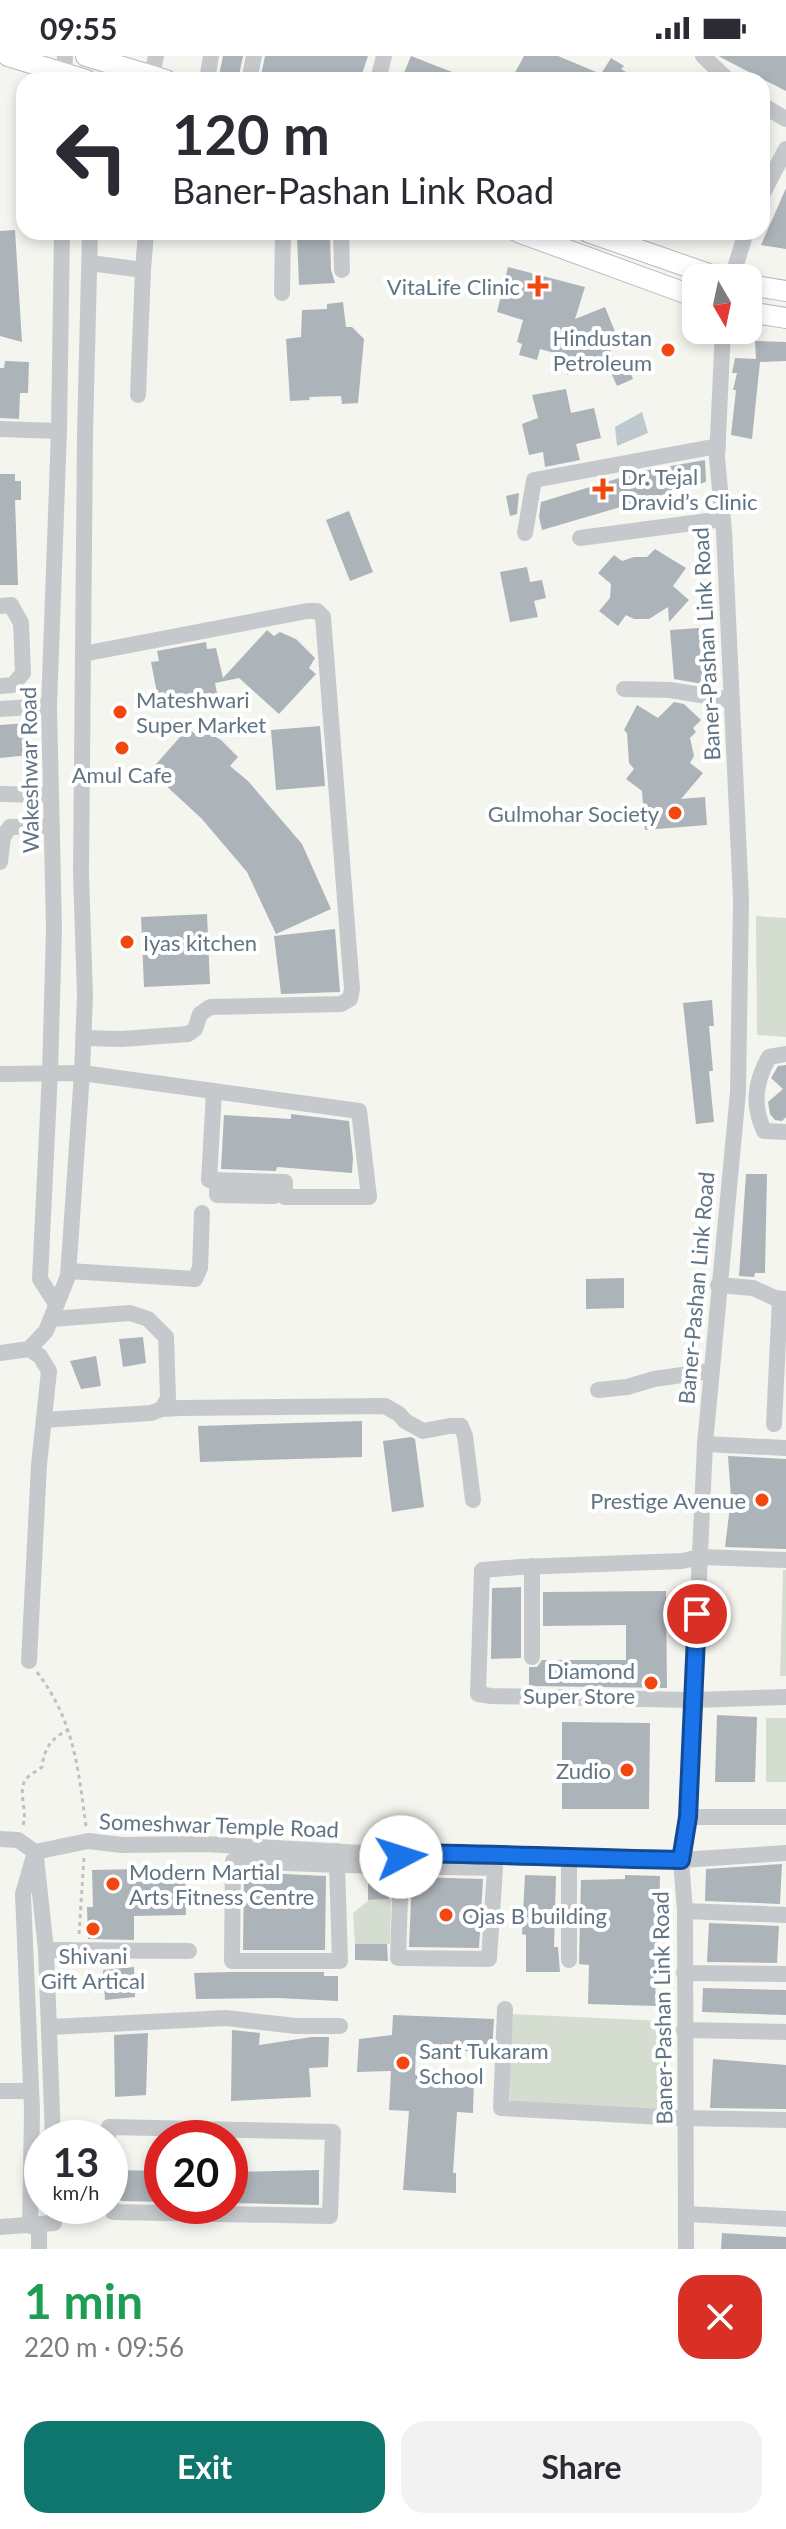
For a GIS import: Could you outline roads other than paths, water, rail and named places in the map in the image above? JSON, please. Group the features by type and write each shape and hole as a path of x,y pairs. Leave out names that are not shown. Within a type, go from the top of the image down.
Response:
{"main road":[{"path":"8,56 64,70"},
{"path":"86,56 158,70"},
{"path":"540,240 682,292"},
{"path":"611,240 682,265"},
{"path":"762,287 786,291"}],"street":[{"path":"703,56 720,72"},
{"path":"770,180 786,149"},
{"name":"Wakeshwar Road","path":"54,1312 40,1279 54,929 49,706 62,240"},
{"path":"0,1353 29,1349 46,1331 69,1271 84,1038 81,874 90,240"},
{"path":"138,395 145,240"},
{"path":"282,293 283,240"},
{"path":"341,240 342,270"},
{"path":"736,264 744,240"},
{"path":"90,263 143,270"},
{"name":"Baner-Pashan Link Road","path":"686,2249 685,1911 681,1860 688,1817 710,1371 738,1092 741,900 713,446 722,344"},
{"path":"0,429 59,431"},
{"path":"525,533 534,480 713,446"},
{"path":"580,538 717,520"},
{"path":"0,606 11,605 21,623 23,673 13,685 0,686"},
{"path":"83,654 307,611 317,611 323,617 352,989 350,999 341,1004 210,1007 200,1014 195,1029 188,1034 122,1039 84,1038"},
{"path":"22,649 51,648"},
{"path":"624,689 670,690 731,700"},
{"path":"0,709 49,706"},
{"path":"0,794 51,795"},
{"path":"0,862 3,837 10,827 52,826"},
{"path":"786,1054 769,1057 760,1073 756,1096 757,1116 764,1131 786,1132"},
{"path":"0,1074 82,1073 359,1111 369,1197 285,1197 285,1182 209,1180 214,1092"},
{"path":"738,1092 756,1096"},
{"path":"217,1180 217,1195 274,1196"},
{"path":"69,1271 195,1279 200,1268 202,1213"},
{"path":"718,1285 753,1288 783,1299 774,1424"},
{"path":"54,1312 130,1313 148,1319 166,1337 168,1398 162,1409"},
{"path":"29,1349 40,1356 49,1371 29,1661"},
{"path":"598,1390 710,1371"},
{"path":"44,1420 151,1413 162,1409 385,1406 423,1431 461,1426 473,1500"},
{"path":"705,1444 786,1448"},
{"path":"786,1560 700,1557 682,1561 482,1570 478,1694 692,1700 786,1697"},
{"path":"532,1566 532,1657"},
{"path":"688,1817 786,1817"},
{"path":"0,1839 18,1840 35,1852 46,1950 53,2120"},
{"name":"Someshwar Temple Road","path":"35,1852 88,1841 233,1853 400,1860 501,1854 681,1860 786,1853"},
{"path":"33,2120 23,1894 35,1852"},
{"path":"233,1853 232,1961 340,1961 336,1858"},
{"path":"569,1858 569,1960"},
{"path":"400,1860 495,1868 489,1959 398,1958 400,1860"},
{"path":"685,1911 786,1915"},
{"path":"46,1950 189,1951"},
{"path":"684,1973 786,1974"},
{"path":"505,2009 501,2108 786,2120"},
{"path":"51,2027 226,2018 296,2026 340,2026"},
{"path":"684,2030 786,2032"},
{"path":"0,2091 31,2091"},
{"path":"128,2127 333,2132 330,2216 128,2212"},
{"path":"687,2214 786,2219"},
{"path":"0,2227 47,2224"},
{"path":"34,2226 39,2249"}],"place":[{"name":"VitaLife Clinic","path":"538,286"},
{"name":"Hindustan Petroleum","path":"668,350"},
{"name":"Dr. Tejal Dravid’s Clinic","path":"603,489"},
{"name":"Mateshwari Super Market","path":"120,712"},
{"name":"Amul Cafe","path":"122,748"},
{"name":"Gulmohar Society","path":"675,813"},
{"name":"Iyas kitchen","path":"127,942"},
{"name":"Prestige Avenue","path":"762,1500"},
{"name":"Diamond Super Store","path":"651,1683"},
{"name":"Zudio","path":"627,1770"},
{"name":"Modern Martial Arts Fitness Centre","path":"113,1884"},
{"name":"Ojas B building","path":"446,1915"},
{"name":"Shivani Gift Artical","path":"93,1929"},
{"name":"Sant Tukaram School","path":"403,2063"}]}
